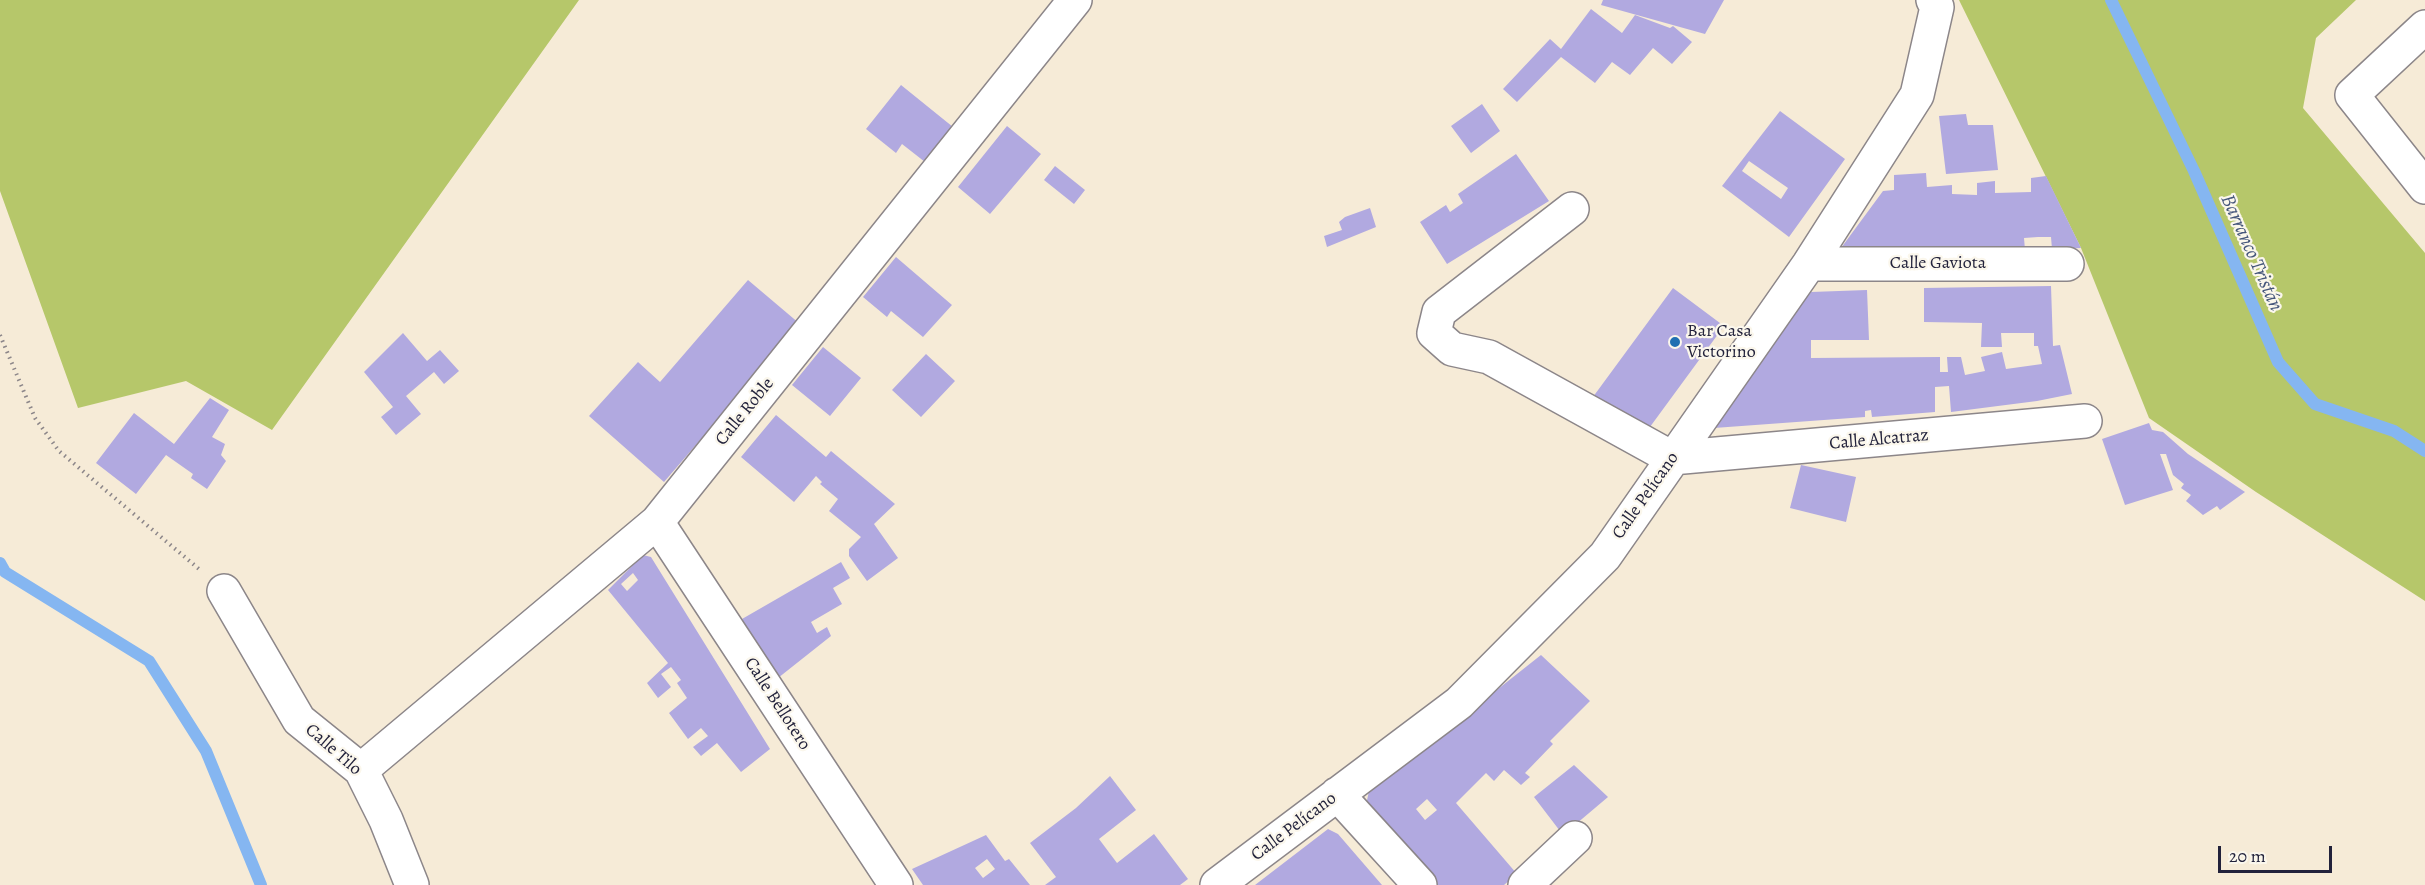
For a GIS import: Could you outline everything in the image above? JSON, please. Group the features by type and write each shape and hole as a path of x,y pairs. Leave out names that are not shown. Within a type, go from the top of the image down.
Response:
{"street":[{"name":"Calle Roble","path":"361,770 657,522 1075,0"},
{"name":"Calle Pelícano","path":"1216,885 1459,702 1605,556 1809,264 1917,95 1936,7 1933,0"},
{"path":"2425,27 2352,95 2425,187"},
{"path":"1572,209 1439,312 1434,333 1452,349 1489,357 1672,458"},
{"name":"Calle Gaviota","path":"1809,264 2067,264"},
{"name":"Calle Alcatraz","path":"1672,458 2085,421"},
{"name":"Calle Bellotero","path":"657,522 896,885"},
{"name":"Calle Tilo","path":"224,591 299,720 361,770 386,820 412,885"},
{"path":"1337,794 1420,885"},
{"path":"1524,885 1575,838"}],"path":[{"path":"0,335 35,418 59,451 224,591"}],"green space":[{"path":"0,0 579,0 272,430 186,381 78,408 0,191"},
{"path":"1959,0 2356,0 2316,38 2303,108 2425,253 2425,601 2256,492 2149,418 2081,248"}],"building":[{"path":"1603,0 1724,0 1705,34 1601,5"},
{"path":"1591,9 1622,33 1635,15 1670,28 1673,26 1692,42 1672,64 1653,48 1630,75 1612,62 1595,83 1561,57 1517,102 1503,89 1550,39 1561,49"},
{"path":"901,85 953,127 925,162 902,144 896,153 866,129"},
{"path":"1482,104 1500,131 1471,153 1451,126"},
{"path":"1780,111 1845,159 1789,237 1722,186","holes":["1749,161 1788,188 1781,199 1742,171"]},
{"path":"1966,114 1968,125 1993,125 1998,170 1946,174 1939,116"},
{"path":"1007,126 1041,154 990,214 958,187"},
{"path":"1516,154 1549,201 1447,264 1420,222 1446,205 1450,212 1463,203 1458,194"},
{"path":"1055,166 1085,190 1074,204 1044,180"},
{"path":"1926,173 1927,187 1952,185 1952,194 1977,195 1977,183 1995,181 1995,193 2031,192 2031,178 2046,176 2081,248 2052,249 2051,237 2038,237 2024,238 2025,250 1841,248 1883,191 1894,190 1894,175"},
{"path":"1370,208 1376,227 1327,247 1324,236 1342,230 1339,222 1345,217"},
{"path":"896,257 952,305 923,337 891,311 887,317 863,297"},
{"path":"748,280 800,324 664,482 589,416 638,362 660,382"},
{"path":"2051,286 2053,346 2060,345 2072,394 1951,412 1949,386 1935,387 1935,412 1872,417 1871,410 1865,411 1865,417 1714,428 1751,370 1811,292 1867,290 1869,340 1811,340 1811,358 1940,357 1940,372 1948,372 1947,357 1961,357 1965,375 1985,371 1981,357 2002,352 2006,369 2042,364 2038,346 2034,346 2034,333 2001,333 2002,347 1981,347 1982,323 1924,322 1924,288"},
{"path":"1673,288 1724,326 1647,431 1590,401"},
{"path":"403,333 427,361 440,350 459,371 444,384 434,372 406,396 421,414 396,435 381,417 393,407 364,372"},
{"path":"823,347 861,378 830,416 792,385"},
{"path":"926,354 955,381 921,417 892,390"},
{"path":"210,398 229,410 212,437 225,444 221,455 226,461 207,489 191,478 193,474 166,455 136,494 96,463 134,413 174,444"},
{"path":"776,415 826,457 831,451 895,504 874,524 898,558 867,581 849,556 849,549 861,537 829,511 838,499 820,484 822,482 816,476 794,502 741,457"},
{"path":"2149,423 2152,430 2163,432 2188,454 2245,492 2220,510 2217,506 2203,515 2186,501 2191,495 2181,488 2184,484 2173,475 2166,454 2160,454 2173,490 2125,505 2102,439"},
{"path":"1801,465 1856,477 1846,522 1790,508"},
{"path":"643,555 651,557 770,749 741,772 717,743 701,756 693,747 708,736 701,728 688,739 669,713 687,698 677,683 681,680 671,667 661,674 671,687 658,698 647,683 668,663 608,590","holes":["633,573 638,580 627,591 621,584"]},
{"path":"841,562 850,578 833,588 842,604 811,622 817,633 827,627 831,636 778,678 742,619"},
{"path":"1541,655 1590,701 1550,741 1553,744 1525,773 1530,777 1521,785 1504,770 1494,781 1486,773 1456,803 1517,874 1504,885 1438,885 1366,805 1369,791","holes":["1427,799 1437,810 1425,820 1416,809"]},
{"path":"1574,765 1608,797 1563,835 1534,797"},
{"path":"1110,776 1136,810 1099,839 1117,863 1154,834 1188,879 1180,885 1045,885 1056,877 1030,843 1076,808"},
{"path":"1328,829 1338,834 1382,885 1255,885"},
{"path":"986,835 1005,861 1009,859 1030,885 923,885 912,869","holes":["987,859 995,869 983,878 975,868"]}],"waterway":[{"name":"Barranco Tristán","path":"2111,0 2194,171 2278,362 2315,404 2394,431 2425,451"},
{"path":"0,563 5,572 149,661 206,751 261,885"}],"place":[{"name":"Bar Casa Victorino","path":"1675,342"}]}
